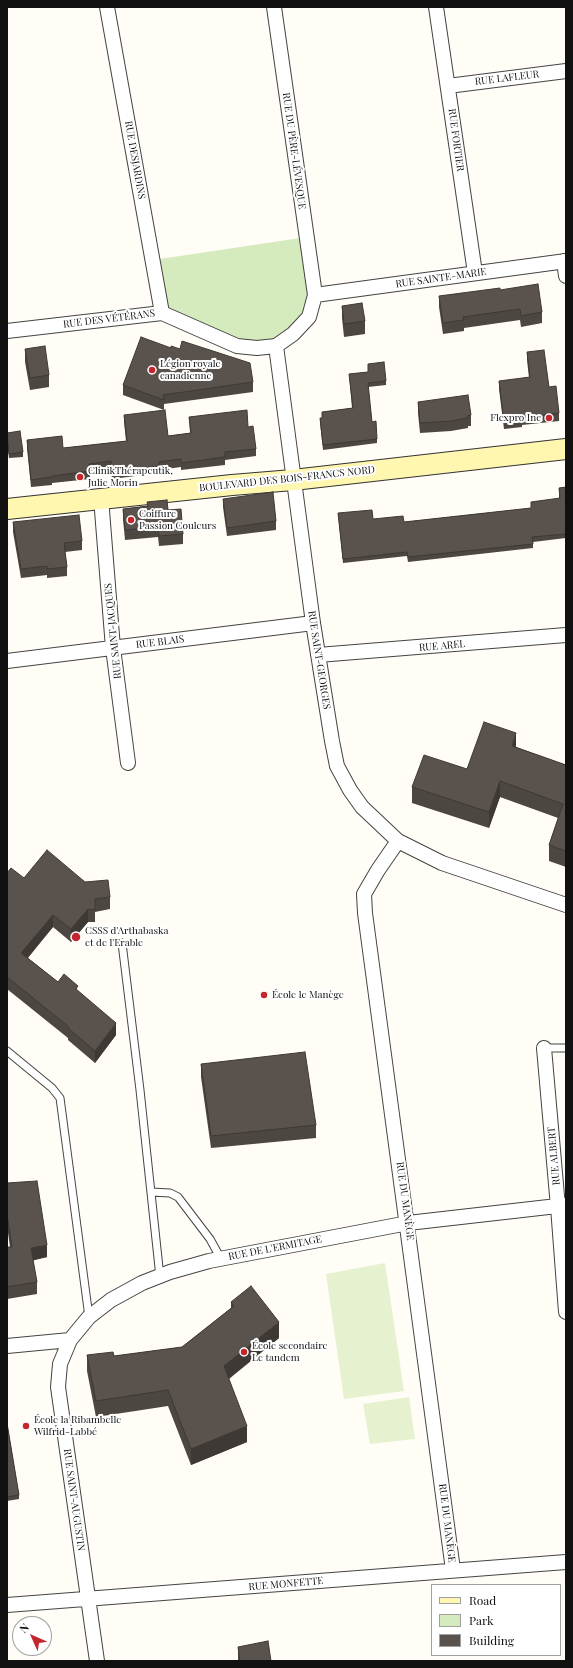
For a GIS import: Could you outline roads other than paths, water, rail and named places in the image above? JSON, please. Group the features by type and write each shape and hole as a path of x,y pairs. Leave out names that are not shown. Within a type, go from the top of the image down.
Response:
{"street":[{"name":"RUE DESJARDINS","path":"108,7 162,313"},
{"name":"RUE DU PÈRE-LÉVESQUE","path":"274,7 315,295"},
{"name":"RUE FORTIER","path":"436,7 475,273"},
{"name":"RUE LAFLEUR","path":"448,86 566,71"},
{"name":"RUE SAINTE-MARIE","path":"315,295 565,261"},
{"path":"565,261 566,276"},
{"path":"276,346 293,334 309,317 315,295"},
{"name":"RUE DES VÉTÉRANS","path":"7,331 162,313 237,346 257,348 276,346"},
{"name":"RUE SAINT-GEORGES","path":"276,346 312,623 332,741 338,766 350,790 362,807 398,841 442,863 566,905"},
{"name":"BOULEVARD DES BOIS-FRANCS NORD","path":"7,509 101,498 293,480 566,449"},
{"name":"RUE SAINT-JACQUES","path":"101,498 113,648 128,763"},
{"name":"RUE BLAIS","path":"7,661 312,623"},
{"name":"RUE AREL","path":"318,656 566,635"},
{"name":"RUE DU MANÈGE","path":"398,841 364,894 365,913 408,1223 453,1570"},
{"name":"RUE ALBERT","path":"544,1048 562,1206 566,1312"},
{"name":"RUE DE L'ERMITAGE","path":"70,1340 89,1317 126,1291 170,1272 221,1259 408,1223 562,1206"},
{"path":"7,1346 70,1340"},
{"name":"RUE SAINT-AUGUSTIN","path":"70,1340 60,1364 58,1387 97,1661"},
{"name":"RUE MONFETTE","path":"7,1605 88,1600 566,1562"}],"lane":[{"path":"122,943 160,1277"},
{"path":"544,1048 566,1048"},
{"path":"7,1052 52,1088 60,1098 89,1317"},
{"path":"151,1192 170,1193 178,1197 206,1233 221,1259"}],"place":[{"name":"Légion royale canadienne","path":"152,370"},
{"name":"Flexpro Inc","path":"549,418"},
{"name":"ClinikThérapeutik, Julie Morin","path":"80,477"},
{"name":"Coiffure Passion Couleurs","path":"131,520"},
{"name":"CSSS d'Arthabaska et de l'Erable","path":"76,937"},
{"name":"École le Manège","path":"264,995"},
{"name":"École secondaire Le tandem","path":"244,1352"},
{"name":"École la Ribambelle Wilfrid-Labbé","path":"26,1426"}]}
